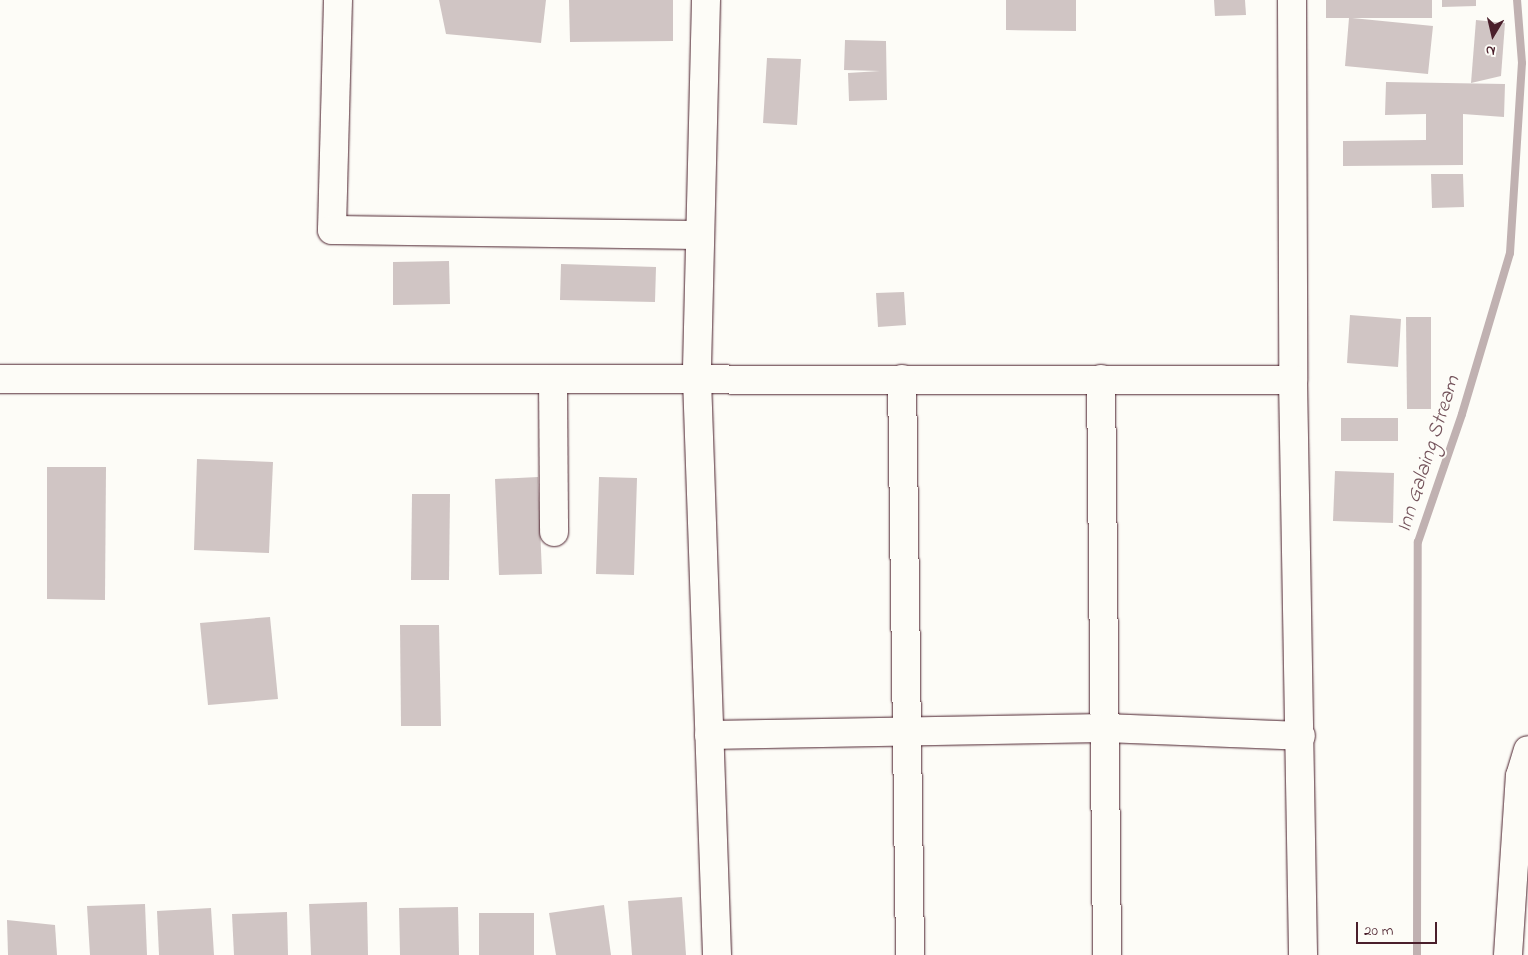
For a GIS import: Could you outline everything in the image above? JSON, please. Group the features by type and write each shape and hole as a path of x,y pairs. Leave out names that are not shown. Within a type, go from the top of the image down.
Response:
{"street":[{"path":"338,0 332,230 700,235"},
{"path":"706,0 697,379 717,955"},
{"path":"1292,0 1293,380 1301,736 1303,955"},
{"path":"0,379 1293,380"},
{"path":"553,379 554,532"},
{"path":"902,379 910,955"},
{"path":"1101,379 1107,955"},
{"path":"709,735 907,729 1105,728 1301,736"},
{"path":"1508,955 1528,750"}],"building":[{"path":"439,0 546,0 541,43 446,34"},
{"path":"569,0 673,0 673,41 570,42"},
{"path":"1006,0 1076,0 1076,31 1006,30"},
{"path":"1214,0 1245,0 1246,15 1215,16"},
{"path":"1326,0 1432,0 1432,18 1352,18 1433,26 1428,74 1345,66 1349,18 1326,18"},
{"path":"1442,0 1476,0 1476,6 1442,7"},
{"path":"1476,20 1505,23 1501,76 1471,83"},
{"path":"845,40 886,41 887,100 849,101 848,73 880,71 844,70"},
{"path":"767,58 801,59 797,125 763,123"},
{"path":"1386,82 1505,84 1504,117 1463,114 1463,165 1343,166 1343,141 1426,140 1426,114 1385,115"},
{"path":"1431,174 1463,174 1464,207 1432,208"},
{"path":"449,261 450,304 393,305 393,262"},
{"path":"561,264 656,267 655,302 560,300"},
{"path":"904,292 906,325 878,327 876,293"},
{"path":"1350,315 1401,319 1398,367 1347,363"},
{"path":"1406,317 1431,317 1431,409 1407,409"},
{"path":"1341,418 1398,418 1398,441 1341,441"},
{"path":"197,459 273,462 269,553 194,550"},
{"path":"47,467 106,467 105,600 47,599"},
{"path":"1335,471 1394,473 1393,523 1333,521"},
{"path":"538,477 542,574 499,575 495,479"},
{"path":"599,477 637,478 634,575 596,574"},
{"path":"412,494 450,494 449,580 411,580"},
{"path":"270,617 278,699 208,705 200,623"},
{"path":"400,625 439,625 441,726 401,726"},
{"path":"682,897 686,955 632,955 628,901"},
{"path":"367,902 368,955 311,955 309,904"},
{"path":"145,904 147,955 90,955 87,906"},
{"path":"604,905 611,955 556,955 549,913"},
{"path":"458,907 459,955 400,955 399,908"},
{"path":"211,908 214,955 159,955 157,911"},
{"path":"287,912 288,955 234,955 232,914"},
{"path":"479,913 534,913 534,955 479,955"},
{"path":"7,920 55,925 57,955 8,955"}],"waterway":[{"name":"Inn Galaing Stream","path":"1417,955 1418,542 1462,414 1510,253 1522,63 1517,0"}]}
